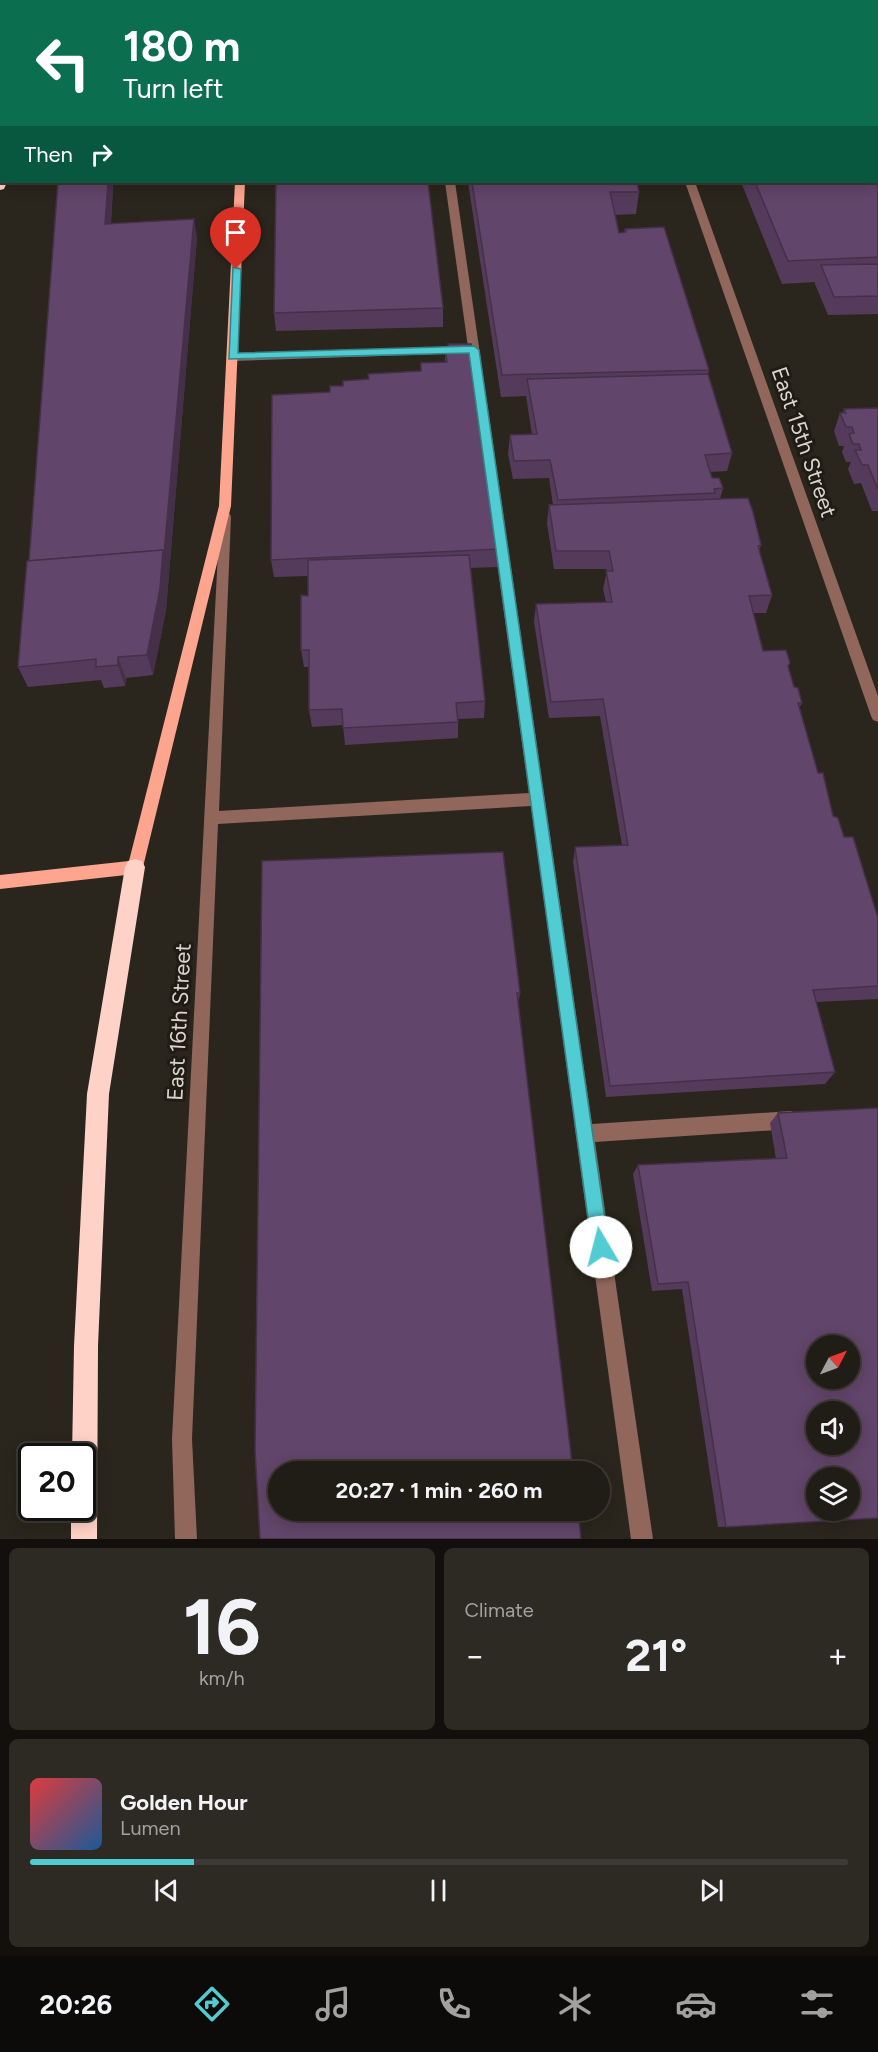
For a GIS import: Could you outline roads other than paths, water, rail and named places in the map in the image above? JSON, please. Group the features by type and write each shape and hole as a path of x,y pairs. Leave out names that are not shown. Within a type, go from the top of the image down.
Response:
{"highway":[{"path":"84,1539 86,1346 98,1094 135,867"}],"main road":[{"name":"East 16th Street","path":"135,867 225,506 240,183"},
{"path":"0,882 135,867"}],"street":[{"path":"450,183 642,1539"},
{"name":"East 15th Street","path":"690,183 878,716"},
{"path":"232,357 474,350"},
{"name":"East 16th Street","path":"186,1539 182,1439 225,506"},
{"path":"211,818 538,800"},
{"path":"585,1134 808,1119"}]}
